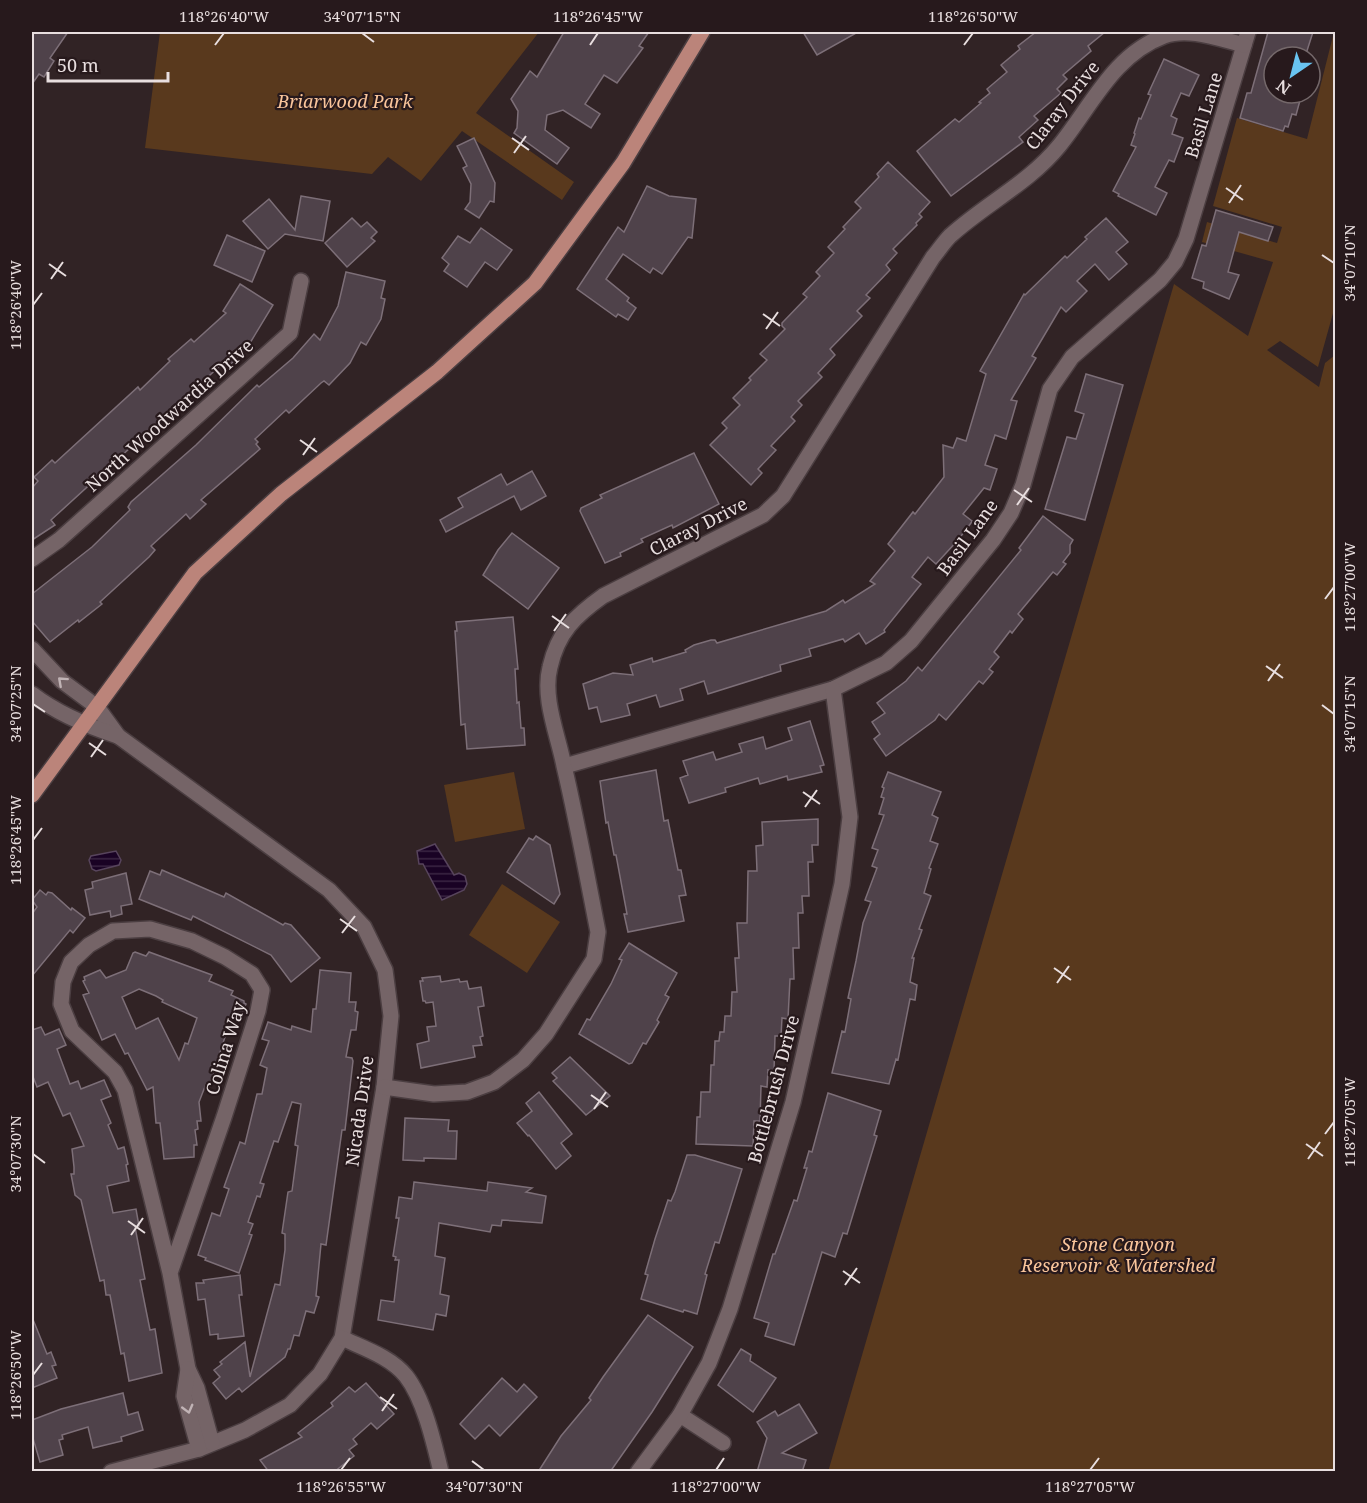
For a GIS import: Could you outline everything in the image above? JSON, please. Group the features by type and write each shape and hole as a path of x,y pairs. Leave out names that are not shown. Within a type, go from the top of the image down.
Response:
{"main road":[{"path":"32,795 195,573 281,494 437,372 535,283 623,163 702,32"}],"street":[{"name":"Claray Drive","path":"384,1086 434,1094 467,1092 494,1082 523,1060 546,1034 594,959 598,932 565,766 549,699 549,670 556,646 579,613 603,596 763,515 783,496 933,257 949,237 1032,173 1058,147 1116,68 1137,50 1165,35 1195,33 1246,38"},
{"name":"Basil Lane","path":"565,766 833,689 886,663 911,642 1011,513 1023,485 1050,389 1072,357 1160,280 1175,262 1186,239 1246,38"},
{"name":"North Woodwardia Drive","path":"32,559 59,540 290,333 302,281"},
{"name":"Nicada Drive","path":"32,649 62,681 97,707 118,736 329,890 364,927 385,969 391,1016 384,1086 342,1338 320,1374 290,1405 245,1430 206,1446 111,1472"},
{"name":"Bottlebrush Drive","path":"638,1472 680,1414 709,1363 737,1287 793,1102 842,884 850,817 833,689"},
{"name":"Nicada Drive","path":"32,694 83,725 118,736"},
{"name":"Colina Way","path":"170,1274 224,1117 258,1011 262,990 252,974 225,957 192,941 150,929 114,931 89,945 71,962 63,982 61,1004 72,1030 115,1071 125,1090 170,1274 188,1369 197,1388 206,1446"},
{"path":"342,1338 383,1358 405,1375 418,1396 441,1472"},
{"path":"680,1414 723,1443"}],"green space":[{"name":"Briarwood Park","path":"160,32 539,32 476,113 574,182 562,200 462,131 421,181 388,157 372,174 145,148"},
{"name":"Stone Canyon Reservoir & Watershed","path":"1335,32 1335,306 1318,367 1280,341 1267,350 1319,387 1325,363 1335,355 1335,1471 828,1472 1174,284 1248,336 1273,262 1202,242 1207,222 1277,243 1282,227 1213,206 1237,118 1307,139 1316,105 1322,105 1322,80"},
{"path":"514,772 525,829 455,842 444,785"},
{"path":"502,884 560,922 527,973 469,935"}],"shaded area":[{"path":"435,844 454,875 459,873 465,876 467,884 464,890 442,900 423,864 419,864 417,851"},
{"path":"116,851 121,860 119,865 96,871 92,869 89,860 91,856"}],"building":[{"path":"32,32 68,32 50,58 54,61 44,77 39,74 32,84"},
{"path":"564,32 649,32 639,46 643,48 617,83 604,75 585,104 600,114 591,128 563,110 547,115 545,130 569,148 557,164 514,133 517,128 518,111 511,99 530,71 537,77"},
{"path":"803,32 858,32 817,55"},
{"path":"1036,32 1105,32 1088,46 1091,51 1063,75 1067,79 1057,89 1061,93 1034,116 1038,120 1019,137 1023,142 951,196 917,151 955,119 959,122 981,103 979,102 990,93 987,89 1007,72 1001,65 1020,49 1018,46"},
{"path":"1268,32 1313,32 1309,45 1264,45"},
{"path":"1262,54 1262,105 1299,105 1296,115 1292,114 1288,127 1285,126 1283,131 1240,118 1247,93 1251,93"},
{"path":"1164,59 1199,75 1189,96 1181,93 1171,116 1177,119 1172,134 1183,138 1174,162 1169,160 1155,187 1167,193 1156,215 1118,196 1119,194 1113,191 1136,147 1131,145 1134,133"},
{"path":"474,138 495,183 494,202 490,201 479,218 465,209 470,202 471,184 463,168 467,166 457,146"},
{"path":"888,162 930,202 919,214 922,217 916,223 917,225 893,249 897,253 886,265 890,270 866,295 870,298 857,311 862,316 830,349 835,355 818,373 822,377 798,401 802,405 791,417 795,421 771,446 776,450 758,469 762,473 751,485 710,445 727,428 722,423 740,405 733,398 767,360 760,354 785,329 782,323 807,297 803,294 820,276 816,272 834,253 828,247 861,208 855,202 879,177 877,174"},
{"path":"647,186 669,196 696,199 692,238 688,237 662,274 653,268 650,273 623,254 606,279 629,298 627,301 636,308 628,320 618,314 616,317 577,289 618,227 624,232"},
{"path":"301,196 330,201 323,241 285,234 268,249 243,221 269,199 295,230"},
{"path":"1216,210 1273,227 1268,241 1239,232 1228,272 1239,275 1229,299 1203,288 1204,282 1192,278 1202,245 1206,246"},
{"path":"352,218 361,227 367,222 377,232 371,238 375,241 347,267 325,243"},
{"path":"1106,218 1128,242 1116,252 1127,264 1109,280 1095,264 1077,281 1087,291 1066,312 1061,307 1032,356 1036,358 1011,400 1017,401 1006,439 995,435 985,465 997,469 990,490 984,488 963,514 972,521 958,540 936,564 928,557 912,577 921,584 884,630 885,632 866,644 859,633 845,642 843,639 809,649 811,656 780,665 781,671 708,694 704,681 680,689 683,700 660,707 656,695 627,704 630,715 601,722 597,707 589,709 583,684 613,673 633,675 630,665 652,658 653,662 686,652 685,650 694,645 711,640 717,643 826,611 843,600 845,603 875,584 870,581 895,551 888,544 944,477 943,445 953,448 957,438 966,441 986,374 980,371 1024,294 1065,256 1067,258"},
{"path":"481,228 512,250 497,270 485,262 467,287 444,271 449,264 442,258 458,236 470,243"},
{"path":"227,235 265,251 252,282 214,265"},
{"path":"346,272 385,281 381,298 385,299 381,319 366,345 361,342 350,363 329,385 324,381 321,383 289,413 286,410 255,439 260,449 201,500 206,504 190,519 186,514 151,546 155,550 100,602 102,604 50,642 32,621 32,594 92,547 130,510 128,507 131,502 196,445 257,385 259,387 293,358 314,334 320,340 338,306"},
{"path":"240,284 273,305 247,348 225,369 221,365 51,520 55,525 32,540 32,488 38,481 34,477 52,460 55,463 138,387 140,390 170,361 168,359 191,339 194,342 226,313 223,311"},
{"path":"1086,374 1123,385 1085,520 1045,509 1067,437 1076,439 1084,414 1075,411"},
{"path":"694,453 719,504 673,528 672,525 641,539 643,542 605,563 580,511 581,508 602,498 600,495"},
{"path":"532,471 546,496 521,510 514,496 446,532 440,520 463,507 458,498 501,474 507,485"},
{"path":"1043,516 1073,540 1070,553 1063,562 1066,564 1057,575 1053,572 1018,614 1023,619 1012,633 1010,631 994,652 999,657 989,669 993,672 983,684 979,681 946,720 939,714 935,720 886,756 874,739 880,734 872,722 885,713 877,703 906,681 918,667 922,671 1021,550 1019,548"},
{"path":"512,533 559,568 528,609 483,575 498,550"},
{"path":"513,617 518,669 515,669 517,703 519,702 525,745 467,749 465,724 461,725 456,622"},
{"path":"810,721 824,765 820,766 822,772 788,780 787,776 760,784 758,778 725,788 726,792 689,803 680,778 688,775 683,761 713,752 716,760 742,752 739,744 763,737 766,749 792,740 788,728"},
{"path":"656,770 664,821 668,820 678,870 681,870 686,895 679,896 684,921 628,932 624,914 627,914 616,855 614,855 608,822 606,823 600,781"},
{"path":"888,772 941,792 932,815 938,818 930,841 938,844 929,868 931,869 924,893 931,896 919,929 922,930 912,958 914,958 910,982 917,985 915,1000 910,999 898,1060 896,1059 889,1084 832,1073 842,1031 845,1032 851,999 848,998 863,923 871,902 865,900 877,868 872,866 878,850 872,848 884,815 879,814 884,798 881,797 884,788 882,787"},
{"path":"818,819 818,845 812,845 813,862 808,862 809,896 802,896 803,913 798,913 799,948 793,948 794,979 790,979 788,1019 782,1018 781,1036 775,1036 774,1071 768,1070 767,1087 761,1086 760,1121 754,1121 753,1146 696,1144 701,1092 710,1092 715,1041 719,1041 720,1032 724,1032 725,1016 731,1016 732,992 737,992 735,958 739,958 737,923 747,923 748,871 757,871 756,846 763,845 762,822"},
{"path":"536,836 550,845 560,894 554,904 507,872 529,838 533,840"},
{"path":"162,870 224,897 226,893 283,925 285,923 291,925 320,958 291,982 271,955 193,916 191,920 139,899 150,871 160,875"},
{"path":"126,873 132,904 121,906 122,914 111,917 110,911 90,915 85,890 93,888 92,882"},
{"path":"40,890 46,895 48,892 52,893 71,910 72,908 85,918 73,933 70,930 32,976 32,914 37,907 32,900"},
{"path":"629,943 677,973 665,995 669,997 657,1020 659,1022 646,1044 643,1043 632,1063 629,1064 579,1034 611,984 622,960 619,959"},
{"path":"149,952 212,975 209,981 233,991 231,995 246,1004 238,1021 231,1018 210,1084 206,1084 199,1102 201,1121 197,1121 198,1129 195,1130 197,1145 194,1145 194,1157 164,1159 160,1123 156,1123 153,1087 147,1090 128,1053 125,1054 115,1034 102,1040 83,995 89,993 83,981 84,977 100,970 106,978 126,970 133,953 146,956","holes":["139,989 163,1000 162,1002 197,1018 188,1044 185,1043 179,1060 158,1018 136,1029 122,997"]},
{"path":"320,970 351,973 349,1002 356,1002 355,1011 358,1012 356,1030 351,1030 346,1057 352,1058 353,1061 345,1130 342,1130 326,1245 321,1244 316,1296 319,1297 314,1313 306,1311 299,1336 294,1335 285,1357 242,1392 239,1388 226,1399 213,1383 220,1377 214,1370 222,1364 220,1362 245,1342 250,1377 275,1284 280,1285 285,1250 285,1234 282,1233 288,1192 292,1191 301,1104 292,1102 278,1142 274,1141 260,1183 264,1184 260,1197 257,1196 248,1222 253,1224 249,1234 252,1235 239,1273 198,1255 212,1213 220,1216 229,1189 224,1187 240,1142 245,1144 257,1094 262,1094 267,1068 260,1065 269,1041 262,1039 268,1022 291,1030 292,1026 311,1032"},
{"path":"440,976 441,982 459,979 460,982 467,981 469,989 481,987 484,1006 478,1007 483,1036 480,1037 482,1045 473,1046 475,1057 421,1068 417,1044 429,1041 427,1027 436,1026 433,1002 423,1001 420,981 423,981 422,978"},
{"path":"41,1027 45,1035 59,1029 66,1045 57,1049 70,1084 78,1081 81,1089 104,1080 111,1096 101,1100 111,1123 108,1125 118,1149 124,1147 129,1181 107,1186 113,1213 136,1209 139,1226 135,1227 145,1279 140,1280 150,1330 155,1329 162,1373 129,1381 124,1353 121,1354 110,1295 106,1295 104,1280 100,1281 81,1200 75,1195 71,1174 74,1174 72,1149 84,1146 70,1113 63,1116 48,1082 37,1087 32,1074 32,1030"},
{"path":"570,1057 610,1096 586,1115 553,1081 557,1078 552,1073"},
{"path":"539,1092 572,1134 561,1143 571,1156 556,1169 517,1123 532,1111 526,1103"},
{"path":"828,1093 881,1111 874,1135 877,1136 847,1234 843,1233 835,1257 822,1252 794,1345 765,1336 769,1323 754,1318 773,1254 775,1254 794,1200 797,1201 807,1168 804,1168 809,1151 812,1152"},
{"path":"405,1118 449,1120 448,1131 457,1131 456,1159 403,1160"},
{"path":"687,1155 695,1155 742,1169 719,1243 715,1242 705,1274 707,1275 697,1314 641,1299 655,1239 668,1200 671,1201 675,1192"},
{"path":"414,1182 487,1191 488,1182 532,1188 526,1192 546,1196 542,1223 502,1220 501,1226 492,1225 490,1232 439,1223 435,1256 445,1258 440,1294 449,1296 446,1316 436,1314 433,1330 378,1320 381,1300 394,1302 399,1260 395,1260 396,1257 393,1256 399,1218 396,1218 399,1197 412,1199"},
{"path":"240,1275 242,1295 239,1295 244,1336 218,1339 218,1334 210,1335 205,1299 198,1300 196,1283"},
{"path":"648,1315 693,1347 610,1472 538,1472 561,1436 591,1400 589,1398 603,1377"},
{"path":"32,1317 47,1354 51,1352 56,1365 52,1366 57,1378 32,1388"},
{"path":"741,1349 751,1355 750,1361 776,1378 753,1412 718,1385"},
{"path":"502,1378 517,1392 524,1384 537,1397 500,1436 489,1425 475,1439 460,1424"},
{"path":"366,1383 394,1414 377,1429 371,1423 353,1439 357,1444 349,1450 354,1456 334,1472 269,1472 260,1460 302,1437 298,1433 333,1406 331,1403 349,1387 355,1392"},
{"path":"123,1393 128,1415 138,1412 143,1430 121,1437 122,1441 93,1448 88,1427 62,1435 63,1439 59,1440 63,1455 40,1462 32,1435 32,1420 61,1409"},
{"path":"799,1404 817,1433 782,1453 806,1460 802,1472 757,1472 767,1438 757,1422 775,1411 778,1416"}]}
